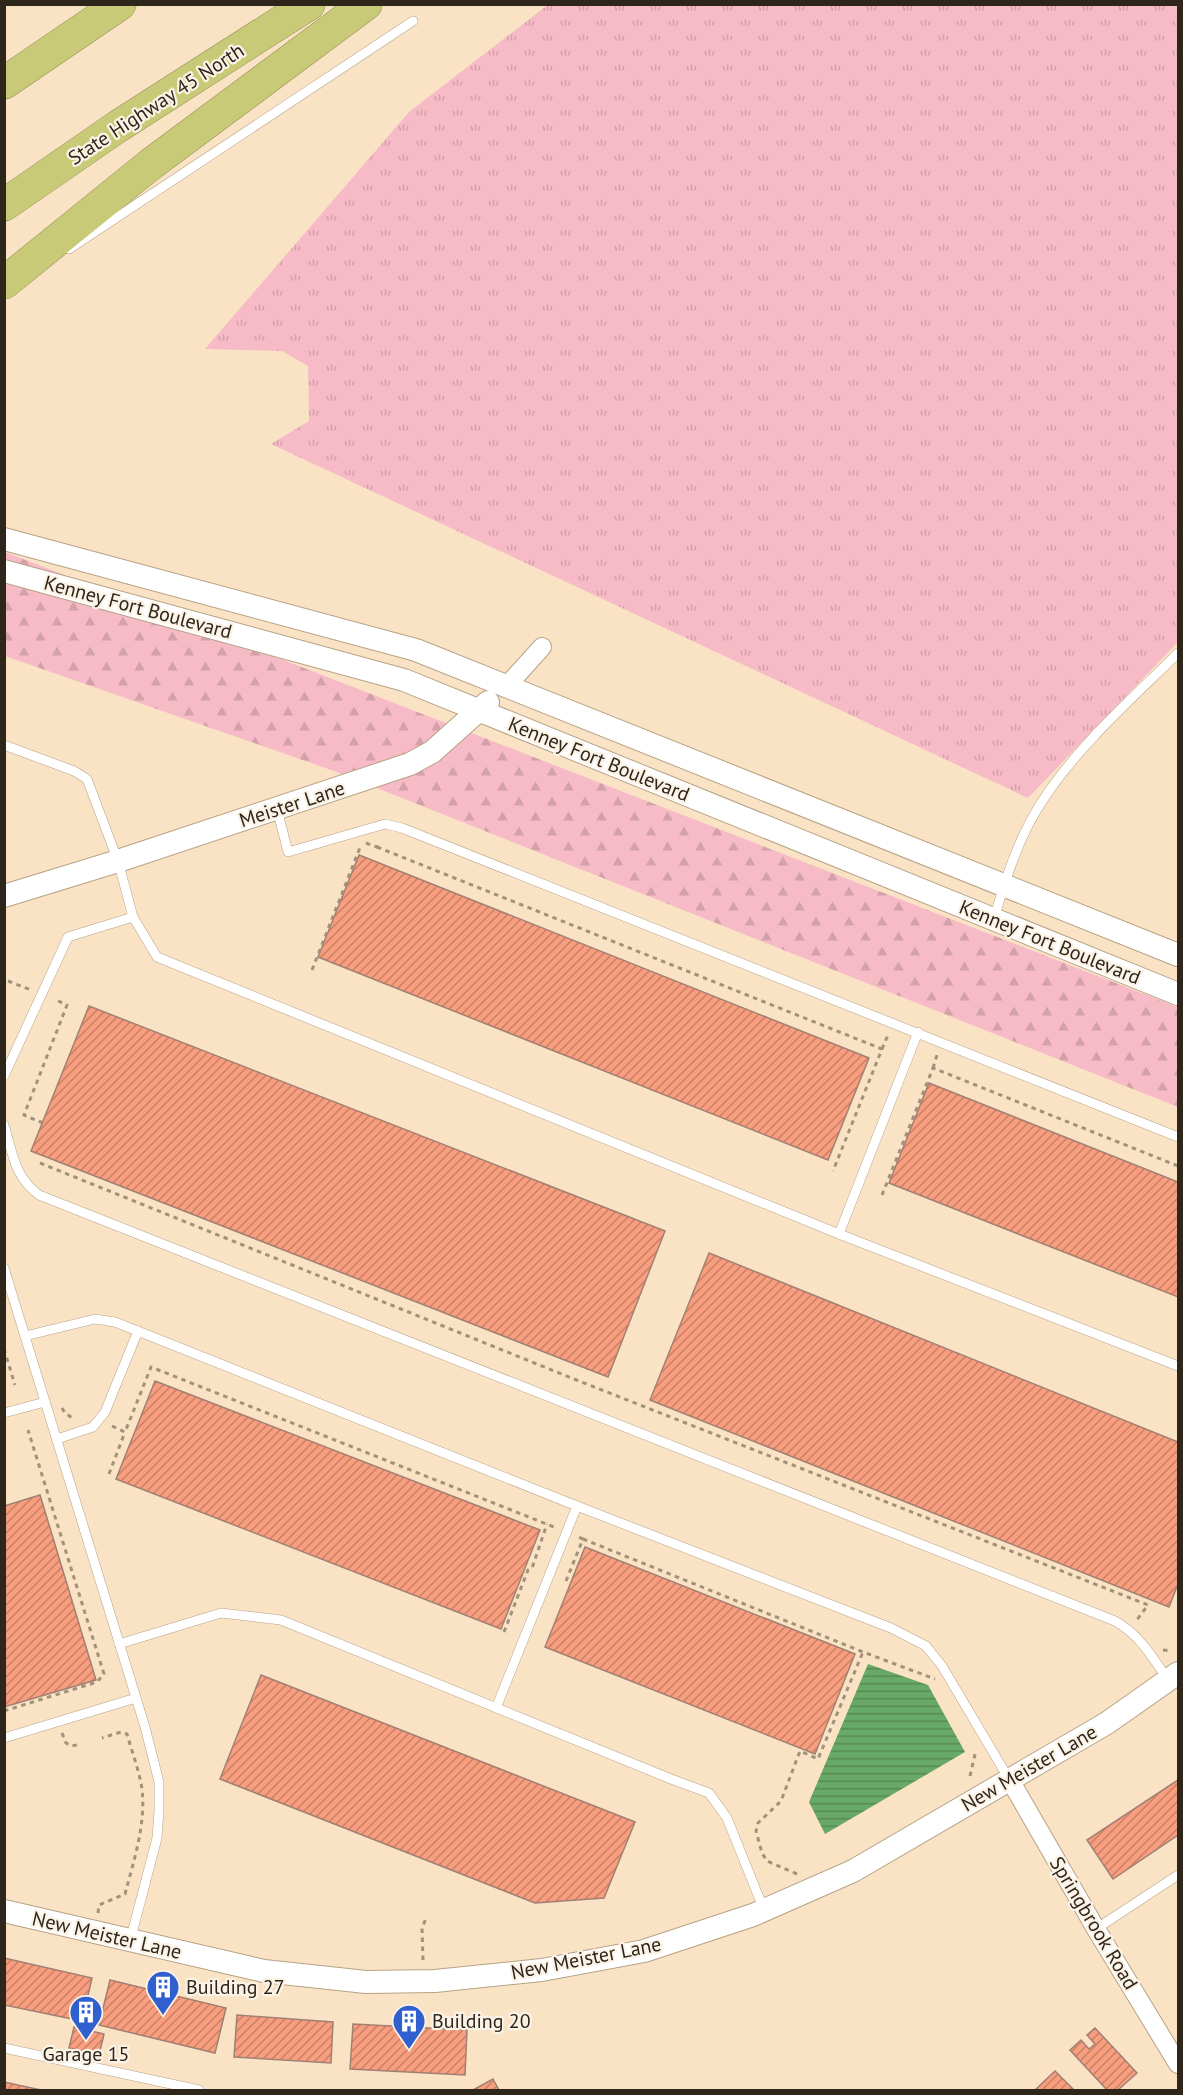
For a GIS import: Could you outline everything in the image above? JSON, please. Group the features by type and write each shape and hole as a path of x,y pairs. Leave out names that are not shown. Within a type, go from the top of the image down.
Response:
{"highway":[{"path":"4,83 120,4"},
{"name":"State Highway 45 North","path":"4,205 117,127 309,4"},
{"path":"14,281 151,164 366,4"}],"street":[{"name":"Kenney Fort Boulevard","path":"4,539 416,650 1179,955"},
{"name":"Kenney Fort Boulevard","path":"4,571 404,680 1179,994"},
{"name":"Meister Lane","path":"4,896 118,861 410,764 432,752 479,711 506,687 542,647"},
{"name":"New Meister Lane","path":"4,1911 264,1971 366,1982 435,1981 542,1970 644,1951 764,1910 853,1871 1107,1723 1173,1677"},
{"name":"Springbrook Road","path":"1010,1780 1096,1929 1179,2064"}],"lane":[{"path":"64,252 413,21"},
{"path":"4,292 14,281"},
{"path":"993,919 1025,832 1045,797 1093,738 1179,653"},
{"path":"4,745 74,771 87,779 118,861 133,917 157,957 839,1234 1179,1366"},
{"path":"277,809 288,852 385,824 402,828 1179,1137"},
{"path":"4,1076 68,937 133,917"},
{"path":"839,1234 918,1032"},
{"path":"4,1125 18,1173 26,1185 39,1195 1115,1621 1136,1636 1173,1677"},
{"path":"4,1268 7,1286 57,1439 136,1698 159,1782 157,1838 130,1941"},
{"path":"25,1336 95,1319 115,1322 891,1628 926,1646 942,1666 1010,1780"},
{"path":"57,1439 93,1427 105,1412 138,1331"},
{"path":"4,1413 45,1402"},
{"path":"496,1708 577,1506"},
{"path":"119,1644 221,1613 281,1620 709,1793 728,1818 764,1910"},
{"path":"4,1738 136,1698"},
{"path":"1096,1929 1179,1875"},
{"path":"4,2048 199,2091"}],"path":[{"path":"374,839 376,847"},
{"path":"312,970 361,844 366,843 882,1049"},
{"path":"8,981 33,991"},
{"path":"43,1123 24,1115 67,1005 52,999"},
{"path":"832,1171 887,1035 894,1038"},
{"path":"882,1195 938,1055 932,1052"},
{"path":"933,1068 1179,1166"},
{"path":"40,1163 574,1379 1148,1605 1137,1621"},
{"path":"4,1349 15,1385"},
{"path":"109,1474 151,1367 554,1527"},
{"path":"59,1399 65,1413 75,1419 80,1419"},
{"path":"112,1426 125,1432"},
{"path":"4,1711 98,1682 104,1674 28,1430"},
{"path":"504,1632 548,1524"},
{"path":"578,1537 936,1680"},
{"path":"566,1581 583,1539"},
{"path":"797,1874 767,1861 762,1853 756,1832 758,1823 781,1802 800,1751 818,1759 863,1652"},
{"path":"98,1913 99,1905 125,1894 137,1848 142,1817 142,1789 127,1734 121,1732 102,1738"},
{"path":"62,1733 66,1743 72,1746 81,1744"},
{"path":"970,1776 976,1747"},
{"path":"423,1960 422,1928 427,1916"}],"green space":[{"path":"549,4 1178,5 1178,642 1028,798 271,444 309,421 308,366 282,351 205,349 409,112"},
{"path":"5,552 1178,1007 1178,1107 334,771 5,656"}],"shaded area":[{"path":"868,1664 928,1685 965,1752 825,1834 809,1802"}],"building":[{"path":"359,855 869,1058 828,1160 318,957"},
{"path":"89,1006 665,1231 608,1377 31,1151"},
{"path":"929,1083 1178,1182 1178,1297 889,1183"},
{"path":"709,1253 1178,1442 1178,1584 1169,1607 650,1400"},
{"path":"155,1381 540,1530 501,1629 116,1479"},
{"path":"40,1495 96,1680 4,1707 4,1506"},
{"path":"585,1547 855,1654 815,1754 545,1647"},
{"path":"261,1675 635,1822 604,1898 535,1903 220,1779"},
{"path":"1178,1780 1178,1835 1113,1879 1087,1840"},
{"path":"4,1958 92,1978 82,2021 4,2005"},
{"name":"Building 27","path":"110,1980 226,2008 215,2053 99,2025"},
{"path":"237,2015 333,2022 331,2063 234,2057"},
{"name":"Building 20","path":"353,2024 467,2030 465,2075 350,2069"},
{"name":"Garage 15","path":"74,2027 104,2034 99,2055 69,2048"},
{"path":"1095,2028 1137,2073 1118,2090 1107,2090 1070,2050 1081,2040 1089,2049 1095,2044 1087,2035"},
{"path":"1055,2071 1074,2090 1035,2090"},
{"path":"493,2079 499,2090 473,2090"},
{"path":"4,2082 41,2090 4,2090"}],"place":[{"name":"Building 27","path":"163,2016"},
{"name":"Garage 15","path":"86,2041"},
{"name":"Building 20","path":"409,2050"}]}
